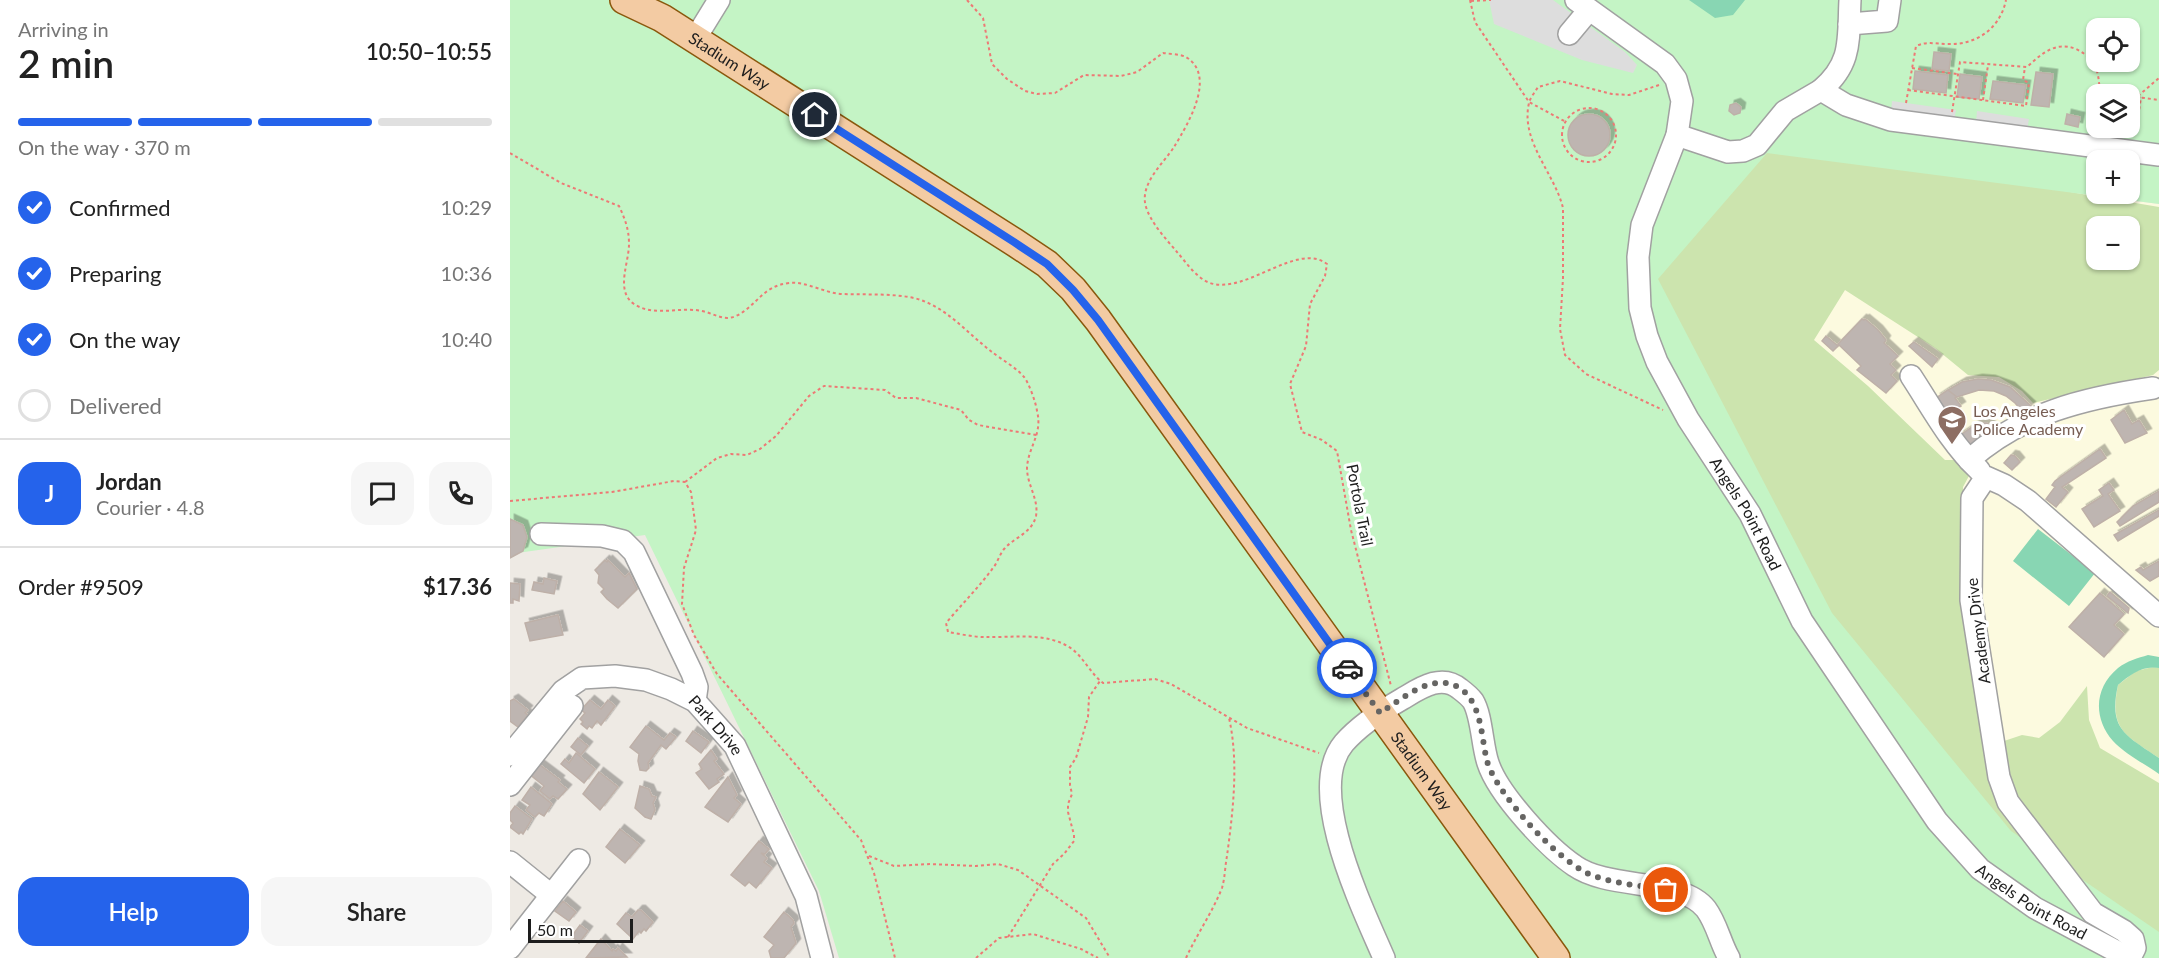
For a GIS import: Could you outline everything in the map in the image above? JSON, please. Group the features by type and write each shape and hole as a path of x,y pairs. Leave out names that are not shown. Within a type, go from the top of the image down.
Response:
{"main road":[{"name":"Stadium Way","path":"624,0 662,18 1014,242 1047,264 1066,283 1098,320 1388,708 1556,958"}],"street":[{"path":"695,39 719,0"},
{"path":"1677,135 1728,152 1743,151 1757,145 1785,111 1821,90 1834,79 1843,65 1847,52 1850,0"},
{"path":"1849,24 1887,21 1890,0"},
{"path":"1569,34 1583,5 1665,64 1676,79"},
{"name":"Angels Point Road","path":"1676,79 1682,101 1677,135 1642,225 1638,257 1640,308 1656,362 1688,419 1750,514 1803,621 1938,821 1980,869 2035,908 2130,958"},
{"path":"1821,90 1846,105 1891,120 2159,155"},
{"path":"1911,376 1969,460 1986,477 2004,485 2028,501 2159,616"},
{"path":"1969,460 1989,442 2020,424 2046,413 2091,399 2153,388"},
{"name":"Academy Drive","path":"1986,477 1972,498 1971,600 1998,777 2008,802 2093,913 2124,931 2133,939 2135,948 2130,958"},
{"path":"541,534 602,536 623,541 634,552 693,673 697,687 695,701"},
{"name":"Park Drive","path":"510,755 563,691 582,678 615,676 646,681 671,688 695,701 735,746 806,896 822,958"},
{"path":"1384,958 1343,859 1334,819 1330,779 1336,758 1344,743 1388,708 1426,685 1436,682 1457,686 1473,701 1488,764 1500,786 1549,845 1576,867 1594,876 1681,892 1696,899 1714,921 1723,948 1729,958"},
{"path":"510,785 572,706"},
{"path":"510,948 579,860"},
{"path":"510,862 551,896"}],"path":[{"name":"Portola Trail","path":"967,0 984,18 992,64 1007,79 1025,91 1037,94 1055,93 1084,75 1121,76 1137,72 1163,53 1185,56 1198,70 1201,87 1190,118 1154,173 1144,195 1146,208 1165,237 1199,277 1209,283 1225,286 1244,282 1274,267 1311,258 1320,259 1327,264 1325,276 1310,304 1306,346 1290,384 1302,432 1322,440 1337,451 1388,708"},
{"path":"1491,0 1470,1 1475,22 1529,102 1566,122"},
{"path":"1903,122 1916,46 1924,42 1966,43 1979,38 1991,29 2006,0"},
{"path":"1950,128 1960,62 2027,67 2039,55 2055,46 2065,46 2083,52 2096,68 2099,84"},
{"path":"1983,100 1989,64"},
{"path":"1908,90 2026,106 2029,83 2023,80 2025,66"},
{"path":"1912,68 1958,74"},
{"path":"2140,96 2159,78"},
{"path":"1676,79 1629,95 1612,94 1560,81 1538,87 1529,102 1528,126 1538,153 1561,197 1563,208 1560,329 1565,355 1586,374 1688,419"},
{"path":"2140,97 2159,100"},
{"path":"1596,109 1604,112 1614,126 1614,143 1610,151 1604,157 1587,162 1571,155 1562,139 1566,122 1578,110 1596,109"},
{"path":"510,153 561,183 619,206 627,222 629,246 624,289 632,303 641,308 657,311 684,309 704,311 721,318 734,317 768,289 790,283 839,294 914,298 936,306 1024,377 1038,412 1038,435 1027,465 1028,480 1035,495 1036,517 1026,534 1004,548 994,567 946,623 948,632 986,637 1019,635 1058,643 1072,649 1094,677 1103,683 1155,679 1171,684 1229,718 1269,737 1336,758"},
{"path":"510,501 612,492 674,481 685,482 717,458 731,454 747,455 760,449 776,436 809,396 824,386 885,390 896,398 915,398 961,410 969,420 978,425 1038,435"},
{"path":"685,482 691,492 696,530 684,568 682,604 694,635 717,674 861,840 874,873 895,958"},
{"path":"1008,937 1053,864 1074,841 1068,812 1072,794 1070,767 1076,758 1088,717 1089,697 1100,681"},
{"path":"1186,958 1209,917 1223,885 1230,831 1235,755 1229,718"},
{"path":"867,855 894,866 998,864 1018,870 1041,884 1086,918 1110,958"},
{"path":"976,958 999,938 1033,934 1081,949 1098,958"}],"shaded area":[{"path":"1489,0 1553,0 1625,52 1637,65 1633,73 1582,60 1494,24"},
{"path":"1892,101 1956,110 1954,121 1891,112"},
{"path":"1977,111 2029,119 2027,130 1976,123"},
{"name":"Los Angeles Police Academy","path":"1767,153 2086,195 2086,204 2140,204 2140,202 2159,204 2159,932 2011,831 1832,613"}],"green space":[{"path":"510,0 2159,0 2159,204 2140,202 2140,150 2086,150 2086,195 1767,153 1658,279 1832,613 2011,831 2159,932 2159,958 839,958 819,891 645,535 510,554"},
{"path":"1689,0 1745,0 1733,15 1715,18"},
{"path":"1765,145 1935,169 2086,195 2086,204 2140,204 2159,207 2159,370 2153,375 2033,403 2022,391 1999,377 1968,375 1935,348 1845,290 1814,340 1868,386 1945,460 1960,460 1970,474 1963,487 1964,598 1995,800 2058,880 1956,828 1653,309 1650,254"},
{"path":"2038,529 2095,573 2069,606 2013,561"},
{"path":"2148,655 2159,657 2159,668 2142,669 2118,685 2116,712 2122,730 2159,758 2159,774 2129,755 2113,741 2106,732 2099,713 2101,694 2110,676 2125,663"},
{"path":"2159,668 2159,758 2122,730 2116,712 2118,685 2136,671"},
{"path":"2087,686 2089,720 2100,748 2159,783 2159,958 2100,909 2010,788 2001,742 2022,735 2039,738 2060,722"}],"building":[{"path":"1934,52 1951,54 1949,71 1932,69"},
{"path":"1915,71 1948,75 1946,93 1913,89"},
{"path":"2036,72 2053,74 2049,107 2031,105"},
{"path":"1960,74 1982,77 1979,99 1957,97"},
{"path":"1993,81 2026,85 2023,103 1990,99"},
{"path":"1736,103 1741,107 1740,113 1734,115 1729,111 1730,105"},
{"path":"1589,114 1597,115 1604,120 1609,127 1609,143 1604,150 1597,155 1589,156 1581,155 1574,150 1569,143 1568,135 1569,127 1574,120 1581,115"},
{"path":"2067,114 2080,117 2078,127 2065,124"},
{"path":"1862,319 1878,330 1886,340 1884,343 1898,356 1890,364 1896,370 1891,375 1897,381 1886,393 1857,370 1861,366 1838,344"},
{"path":"1826,336 1838,346 1833,351 1822,341"},
{"path":"1914,342 1938,359 1932,367 1909,346"},
{"path":"1978,379 1991,380 2010,387 2031,406 2026,410 2028,415 2020,419 2017,413 2022,411 2015,403 1994,391 1979,390 1957,397 1948,390 1962,382"},
{"path":"1948,390 1957,397 1955,398 1961,406 1947,415 1936,398"},
{"path":"2124,410 2132,424 2139,420 2147,433 2125,443 2111,420"},
{"path":"1978,423 1987,423 1995,429 1967,448 1959,436"},
{"path":"2100,449 2106,458 2062,487 2068,492 2056,507 2046,499 2055,487 2052,485 2055,481"},
{"path":"2011,455 2020,462 2012,470 2004,463"},
{"path":"2109,483 2114,490 2108,494 2120,511 2094,527 2082,509 2103,496 2099,490"},
{"path":"2159,491 2159,502 2120,526 2117,522 2133,506"},
{"path":"2159,510 2159,516 2118,541 2114,535"},
{"path":"510,519 523,525 527,537 523,551 510,558"},
{"path":"605,560 607,562 608,560 625,577 629,573 637,589 618,608 601,592 604,589 598,583 599,575 595,570"},
{"path":"2159,561 2159,576 2150,581 2136,570 2141,567 2143,570"},
{"path":"544,578 557,581 554,594 532,590 534,582 543,584"},
{"path":"510,583 520,584 519,601 513,599 513,603 510,603"},
{"path":"2110,592 2129,608 2128,613 2107,596"},
{"path":"2100,593 2124,614 2114,625 2124,634 2104,657 2069,627"},
{"path":"558,615 563,635 530,641 525,623"},
{"path":"514,699 528,710 525,713 528,715 518,727 510,721 510,701"},
{"path":"590,700 601,709 608,700 615,706 601,725 597,721 592,728 589,726 587,729 581,724 583,722 580,719 585,713 581,710"},
{"path":"646,726 664,740 670,733 676,737 666,749 661,745 648,763 649,768 646,771 640,770 639,754 630,747"},
{"path":"693,731 709,742 701,753 686,741"},
{"path":"578,738 588,746 581,755 571,747"},
{"path":"711,750 717,759 714,761 724,774 717,779 719,782 709,789 696,773 702,769 699,764"},
{"path":"576,753 595,769 584,783 561,764 565,759 569,763"},
{"path":"536,762 560,780 558,782 567,789 558,799 553,796 550,799 540,791 544,786 528,773"},
{"path":"599,772 618,787 600,810 583,794"},
{"path":"728,777 737,795 734,798 741,804 728,822 705,807"},
{"path":"640,786 649,789 652,796 656,797 653,803 655,810 651,819 635,808"},
{"path":"531,787 552,804 544,816 539,813 535,817 526,810 530,805 522,800"},
{"path":"515,806 532,819 523,834 521,832 519,834 510,827 513,823 510,820 510,813"},
{"path":"620,829 640,845 625,863 606,847"},
{"path":"759,841 769,849 765,854 761,853 767,858 764,862 772,868 756,888 749,882 745,886 731,875"},
{"path":"563,901 576,912 569,921 555,911"},
{"path":"638,910 641,910 653,922 646,931 644,929 641,933 639,931 633,939 617,924 626,913 632,917"},
{"path":"784,912 793,920 791,927 796,943 784,958 771,958 769,951 774,945 764,937"},
{"path":"580,925 588,931 579,943 572,936"},
{"path":"601,939 612,951 618,948 627,957 586,958"}],"way so far":[{"path":"1347,668 1380,713 1426,685 1436,682 1457,686 1473,701 1488,764 1500,786 1549,845 1576,867 1594,876 1666,890"}],"place":[{"name":"Los Angeles Police Academy","path":"1952,446"}],"route":[{"path":"815,115 1047,264 1073,290 1098,320 1347,668"}]}
